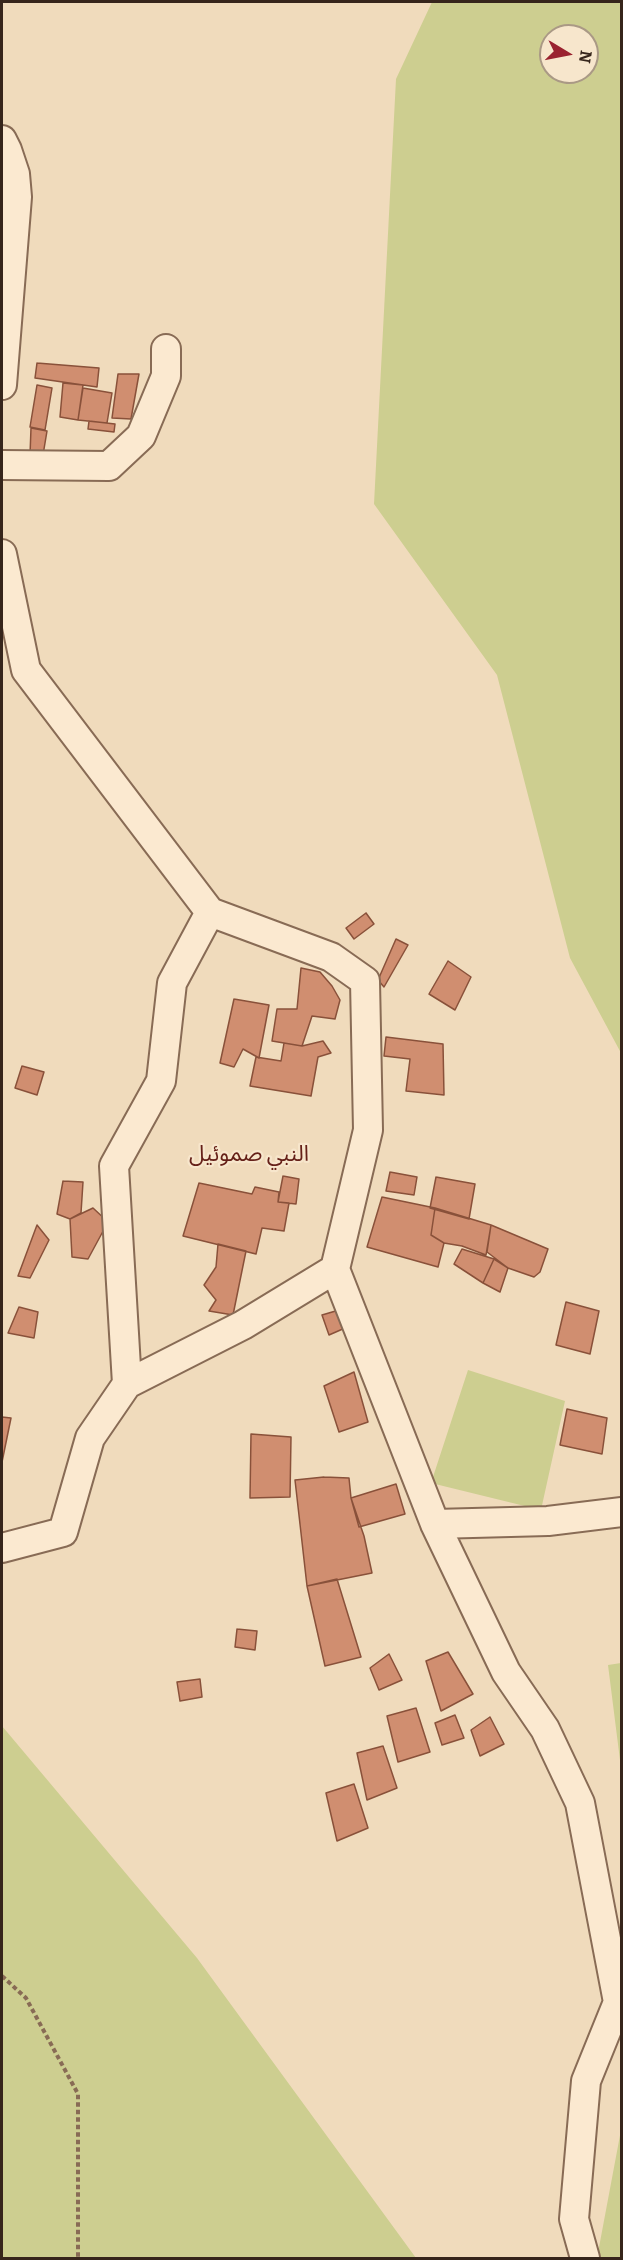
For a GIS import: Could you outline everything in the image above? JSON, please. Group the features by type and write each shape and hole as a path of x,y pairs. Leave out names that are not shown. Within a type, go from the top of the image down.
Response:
{"street":[{"path":"2,140 8,150 15,174 17,197 2,386"},
{"path":"2,465 109,466 141,436 166,376 166,349"},
{"path":"2,554 26,670 210,912 331,957 365,981 368,1130 335,1269 435,1524 506,1672 545,1729 580,1803 618,2002 586,2081 574,2219 585,2259"},
{"path":"127,1384 114,1166 161,1081 172,983 210,912"},
{"path":"2,1548 63,1532 90,1438 127,1384 243,1324 335,1269"},
{"path":"435,1524 548,1521 621,1512"}],"path":[{"path":"2,1976 26,1998 78,2094 78,2259"}],"green space":[{"path":"432,2 621,2 621,1053 570,958 497,675 374,504 396,79"},
{"path":"468,1370 565,1401 541,1510 431,1483"},
{"path":"622,1663 621,1768 608,1665"},
{"path":"2,1726 197,1958 416,2258 2,2258"},
{"path":"621,2130 621,2258 597,2258"}],"building":[{"path":"37,363 99,368 97,387 35,378"},
{"path":"118,374 139,374 131,419 112,418"},
{"path":"63,383 83,385 78,420 60,417"},
{"path":"37,385 52,388 45,430 30,427"},
{"path":"83,388 112,393 107,423 78,420"},
{"path":"89,421 115,424 114,432 88,429"},
{"path":"31,428 47,431 43,455 30,455"},
{"path":"366,913 374,924 354,939 346,928"},
{"path":"396,939 408,945 384,987 378,980"},
{"path":"448,961 471,977 455,1010 429,994"},
{"path":"301,968 320,972 332,986 340,1000 335,1019 312,1016 302,1046 272,1041 277,1009 297,1009"},
{"path":"234,999 269,1005 259,1058 243,1049 234,1067 220,1063"},
{"path":"386,1037 443,1044 444,1095 406,1091 410,1059 384,1056"},
{"path":"323,1041 331,1053 318,1057 311,1096 250,1086 256,1057 281,1061 284,1043 302,1046"},
{"path":"22,1066 44,1072 37,1095 15,1088"},
{"path":"390,1172 417,1177 414,1195 386,1191"},
{"path":"283,1176 299,1179 296,1204 278,1202"},
{"path":"436,1177 475,1184 469,1219 430,1208"},
{"path":"63,1181 83,1182 81,1213 70,1219 57,1214"},
{"path":"199,1183 252,1194 255,1187 279,1192 278,1202 289,1203 284,1231 262,1228 256,1254 183,1236"},
{"path":"382,1197 435,1208 431,1235 444,1243 438,1267 367,1247"},
{"path":"93,1208 108,1222 88,1259 72,1257 70,1219"},
{"path":"435,1208 491,1225 486,1255 462,1246 444,1243 431,1235"},
{"path":"37,1225 49,1240 30,1278 18,1276"},
{"path":"491,1225 548,1249 540,1272 534,1277 508,1268 487,1252"},
{"path":"218,1244 246,1251 233,1315 209,1311 216,1300 204,1285 216,1267"},
{"path":"462,1249 494,1259 483,1283 454,1264"},
{"path":"494,1259 508,1268 500,1292 483,1283"},
{"path":"566,1302 599,1311 590,1354 556,1345"},
{"path":"19,1307 38,1312 34,1338 8,1333"},
{"path":"339,1310 345,1328 329,1335 322,1315"},
{"path":"354,1372 368,1422 339,1432 324,1386"},
{"path":"567,1409 607,1418 602,1454 560,1445"},
{"path":"2,1417 11,1418 2,1462"},
{"path":"251,1434 291,1437 290,1497 250,1498"},
{"path":"324,1477 349,1478 351,1498 364,1536 372,1573 307,1586 295,1480"},
{"path":"396,1484 405,1514 359,1527 351,1498"},
{"path":"337,1579 361,1657 325,1666 307,1586"},
{"path":"237,1629 257,1631 255,1650 235,1647"},
{"path":"448,1652 473,1694 441,1711 426,1661"},
{"path":"389,1654 402,1680 379,1690 370,1668"},
{"path":"200,1679 202,1697 180,1701 177,1682"},
{"path":"416,1708 430,1752 398,1762 387,1716"},
{"path":"455,1715 464,1738 442,1745 435,1723"},
{"path":"490,1717 504,1744 480,1756 471,1730"},
{"path":"383,1746 397,1788 367,1800 357,1753"},
{"path":"354,1784 368,1828 337,1841 326,1793"}],"district":[{"name":"النبي صموئيل","path":"249,1155"}]}
